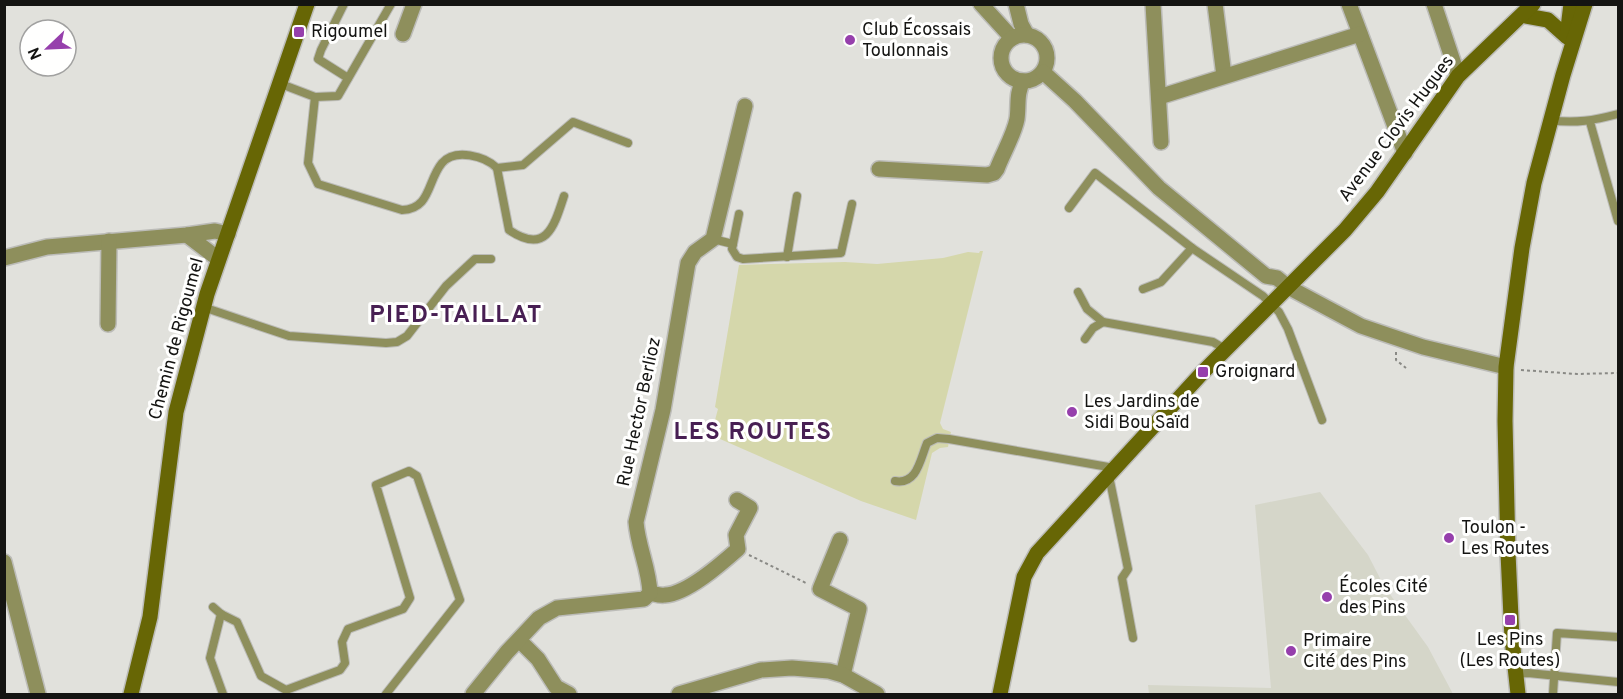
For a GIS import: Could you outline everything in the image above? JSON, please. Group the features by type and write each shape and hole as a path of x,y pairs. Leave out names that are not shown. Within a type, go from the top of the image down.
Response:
{"main road":[{"name":"Chemin de Rigoumel","path":"131,694 150,617 172,432 203,307 307,4"},
{"name":"Avenue Clovis Hugues","path":"1000,694 1024,577 1037,554 1225,349 1345,230 1377,192 1458,76 1524,15 1544,4"},
{"path":"1563,75 1567,37 1580,6"},
{"path":"1518,694 1508,553 1506,367 1522,248 1534,183 1580,6"},
{"path":"1524,15 1548,20 1567,37"}],"street":[{"path":"403,34 414,4"},
{"path":"981,4 1020,37 1041,42 1046,49 1047,57 1043,72 1035,78 1023,81 1012,77 1002,63 1004,47 1020,37"},
{"path":"1016,4 1021,24 1020,37"},
{"path":"1153,4 1161,142"},
{"path":"1215,4 1224,76"},
{"path":"1349,4 1405,153"},
{"path":"1434,4 1458,76"},
{"path":"1159,97 1360,34"},
{"path":"1043,72 1075,101 1159,188 1266,276 1277,278 1279,296 1422,347 1506,367"},
{"path":"879,169 987,175 994,173 998,169 1017,119 1017,99 1023,81"},
{"path":"713,239 745,106"},
{"path":"4,258 47,248 215,231 228,234"},
{"path":"188,235 213,255 219,257"},
{"name":"Rue Hector Berlioz","path":"650,593 650,578 638,540 636,522 663,410 687,262 695,252 713,239"},
{"path":"108,324 109,242"},
{"path":"473,694 539,618 556,608 644,598 650,593 664,596 678,592 712,572 738,549 736,535 750,508 737,500"},
{"path":"840,540 820,589 859,609 843,675"},
{"path":"4,562 38,694"},
{"path":"519,640 538,659 556,687 569,694"},
{"path":"679,694 761,670 792,668 829,671 843,675 877,694"}],"lane":[{"path":"344,4 318,59 348,78"},
{"path":"281,84 315,97 338,96 391,4"},
{"path":"315,97 308,163 318,184 402,210 412,210 422,202 442,164 450,157 470,155 491,161 498,168 509,230 519,237 537,240 555,226 564,196"},
{"path":"1550,120 1566,123 1590,122 1618,114"},
{"path":"498,168 523,165 573,122 628,143"},
{"path":"1590,122 1618,221"},
{"path":"1069,208 1095,173 1192,248 1263,296 1279,296 1279,312 1288,329 1322,420"},
{"path":"787,256 797,196"},
{"path":"739,214 732,249 737,257 743,259 841,253 852,204"},
{"path":"713,239 733,244"},
{"path":"1143,289 1161,282 1192,248"},
{"path":"203,307 289,336 397,342 407,336 446,286 475,259 491,259"},
{"path":"1078,292 1087,309 1103,322 1213,342 1225,349"},
{"path":"1085,339 1094,327 1103,322"},
{"path":"895,481 909,480 915,473 927,443 937,438 973,442 1112,472 1128,569 1122,578 1133,638"},
{"path":"213,607 237,622 261,676 286,690 340,670 345,663 342,642 348,629 403,609 410,598 376,485 409,471 417,476 460,600 386,694"},
{"path":"221,614 210,658 224,694"},
{"path":"1552,694 1557,633 1618,637"},
{"path":"1515,674 1528,673 1618,682"}],"path":[{"path":"1506,367 1578,374 1618,373"},
{"path":"738,549 820,589"}],"shaded area":[{"name":"Écoles Cité des Pins","path":"1320,492 1368,555 1384,586 1428,647 1453,694 1149,694 1148,685 1271,688 1255,505"}],"green space":[{"path":"983,251 940,423 943,429 951,432 948,447 940,448 932,453 916,520 861,501 711,435 718,409 715,407 739,265 845,262 877,264 943,258"}],"place":[{"name":"Rigoumel","path":"299,32"},
{"name":"Club Écossais Toulonnais","path":"850,40"},
{"name":"Groignard","path":"1203,372"},
{"name":"Les Jardins de Sidi Bou Saïd","path":"1072,412"},
{"name":"Toulon - Les Routes","path":"1449,538"},
{"name":"Écoles Cité des Pins","path":"1327,597"},
{"name":"Les Pins (Les Routes)","path":"1510,620"},
{"name":"Primaire Cité des Pins","path":"1291,651"}],"district":[{"name":"PIED-TAILLAT","path":"456,316"},
{"name":"LES ROUTES","path":"753,433"}]}
